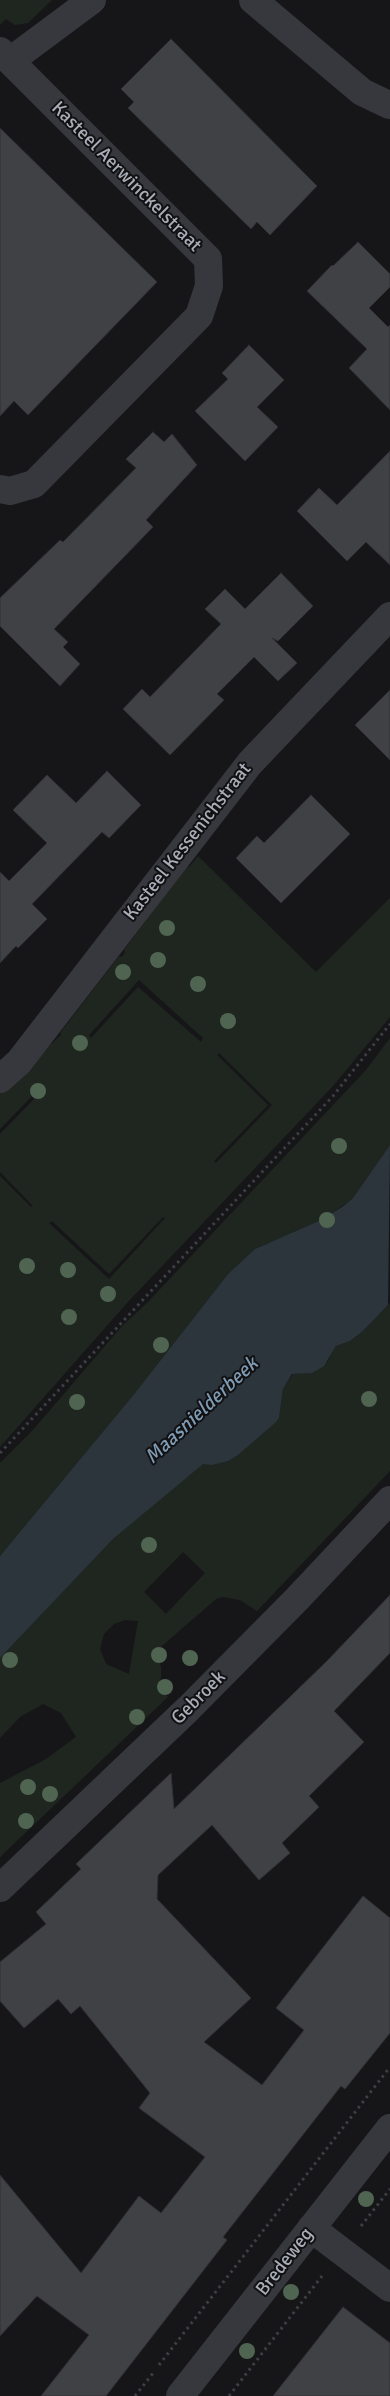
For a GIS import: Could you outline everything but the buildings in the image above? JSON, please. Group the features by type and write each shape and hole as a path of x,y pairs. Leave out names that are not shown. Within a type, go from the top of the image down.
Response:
{"street":[{"name":"Kasteel Aerwinckelstraat","path":"5,490 34,484 199,316 210,286 208,259 5,56 92,0"},
{"path":"253,0 362,92 390,106"},
{"name":"Kasteel Kessenichstraat","path":"0,1079 19,1062 250,763 390,616"},
{"name":"Gebroek","path":"0,1888 188,1710 297,1599 390,1500"},
{"name":"Bredeweg","path":"180,2396 390,2128"},
{"path":"311,2228 390,2288"}],"path":[{"path":"0,1453 333,1096 390,1024"},
{"path":"135,2396 390,2067"},
{"path":"229,2396 390,2189"}],"shaded area":[{"path":"0,0 52,0 28,23 15,25 6,19 0,25"},
{"path":"198,856 316,972 390,898 390,1017 333,1086 127,1303 0,1447 0,1176 31,1207 33,1206 0,1172 0,1134 36,1097 33,1095 0,1129 0,1091 61,1035 60,1033 119,956 122,957 125,952 124,950 187,866 189,867","holes":["139,980 203,1038 201,1042 138,987 91,1038 89,1035","219,1053 272,1105 216,1163 214,1161 268,1105 217,1055","163,1217 165,1218 109,1279 49,1223 52,1221 109,1274"]},
{"path":"390,1038 390,1145 353,1198 327,1217 255,1249 228,1274 135,1393 0,1556 0,1463 32,1431 123,1325 147,1303 366,1070"},
{"path":"390,1303 390,1471 257,1611 240,1600 223,1597 216,1599 156,1651 161,1667 161,1678 157,1686 168,1697 0,1857 0,1783 46,1759 76,1737 61,1713 43,1704 20,1717 0,1738 0,1658 113,1539 203,1463 221,1463 238,1455 279,1418 283,1389 293,1374 305,1373 327,1362 336,1346 350,1341 363,1331","holes":["183,1552 205,1573 166,1614 144,1592","125,1620 138,1621 129,1674 106,1664 100,1649 104,1634 114,1624"]}],"water":[{"name":"Maasnielderbeek","path":"390,1145 388,1305 363,1331 350,1341 336,1346 324,1366 312,1373 292,1374 283,1389 279,1418 276,1422 238,1455 228,1461 212,1465 203,1464 113,1539 0,1658 0,1556 135,1393 228,1274 255,1249 323,1219 342,1207 353,1198"}]}
